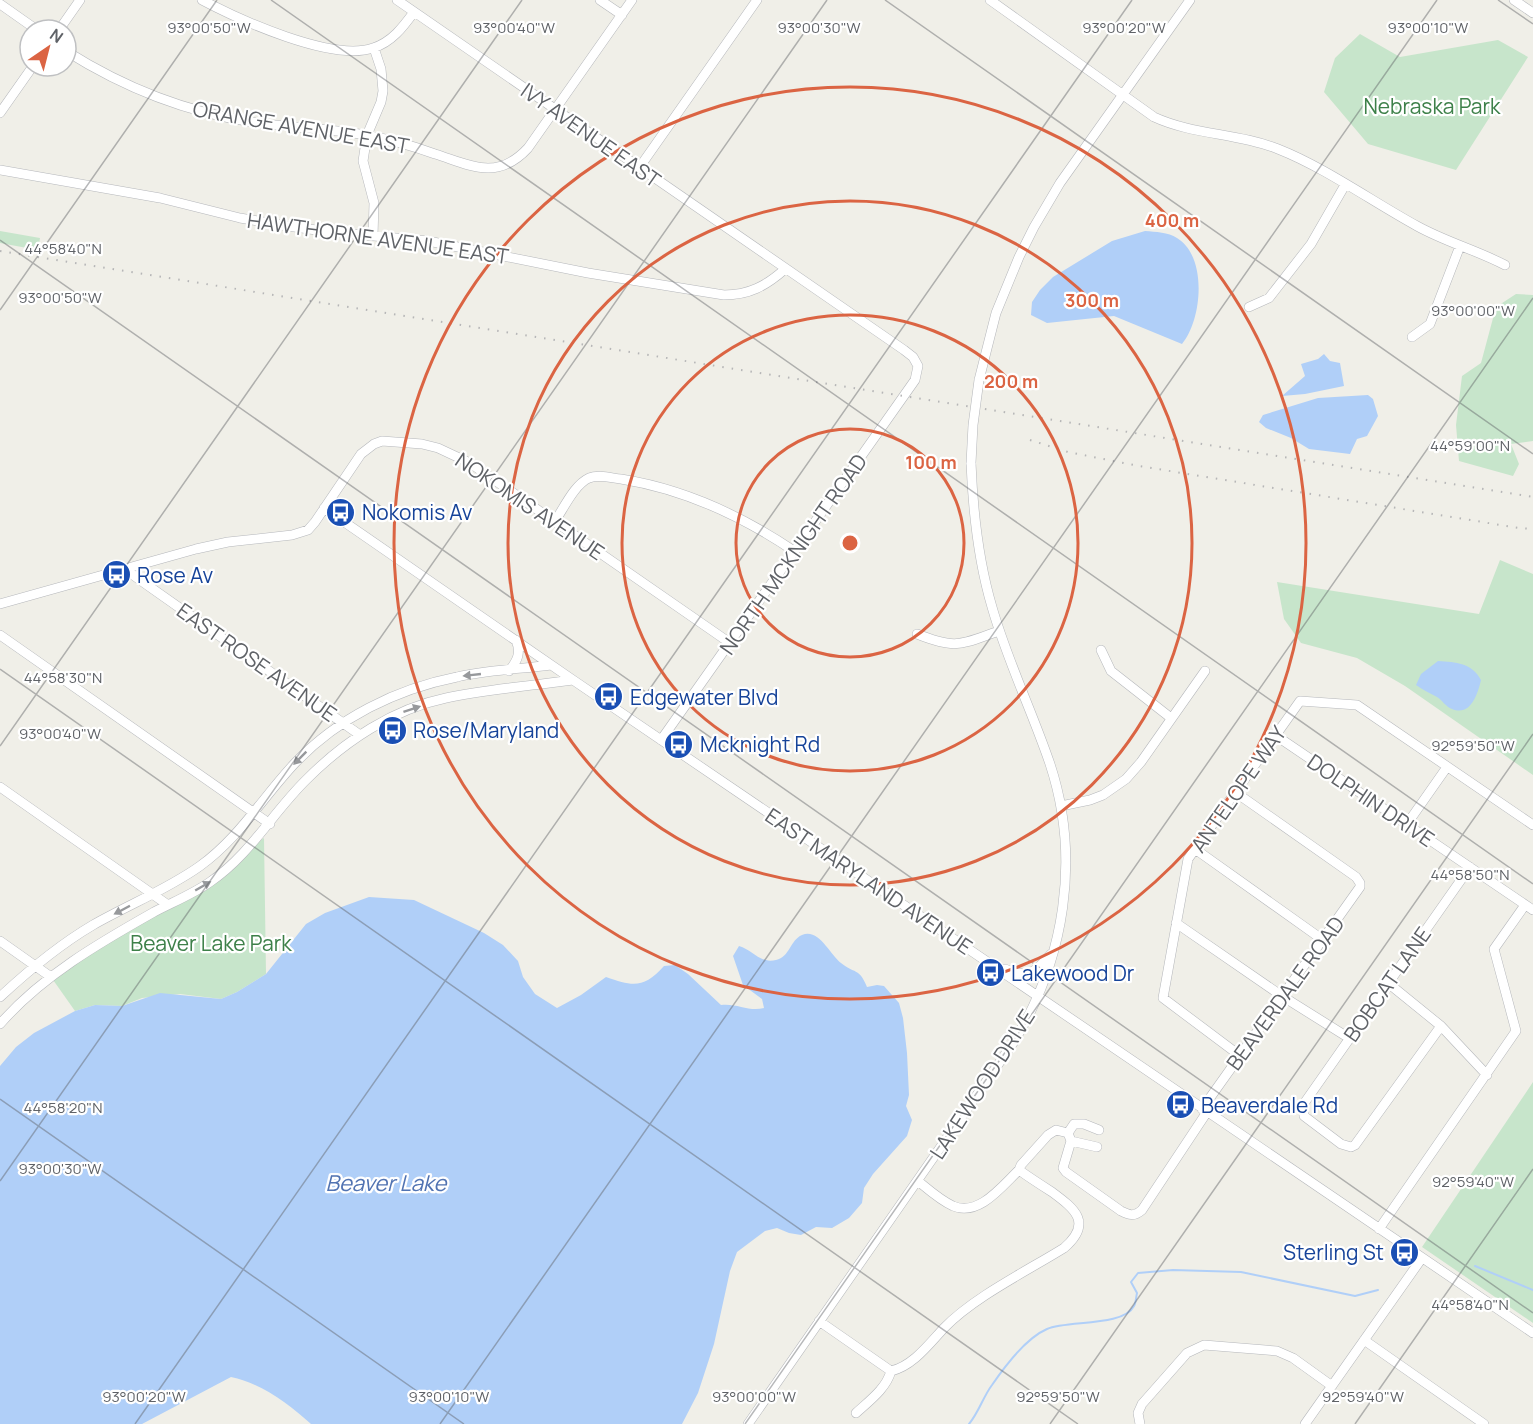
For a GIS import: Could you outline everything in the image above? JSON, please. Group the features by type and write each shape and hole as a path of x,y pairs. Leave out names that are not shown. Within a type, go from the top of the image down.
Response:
{"street":[{"path":"67,18 80,0"},
{"path":"202,0 247,21 306,42 350,52 374,48 394,37 414,12"},
{"name":"IVY AVENUE EAST","path":"397,0 904,350 918,366"},
{"path":"600,0 622,15"},
{"name":"ORANGE AVENUE EAST","path":"78,58 138,90 193,110 250,122 367,135 478,167 497,167 513,161 522,154 632,0"},
{"path":"639,168 757,0"},
{"path":"990,0 1154,117 1166,123 1275,148 1302,160 1418,227 1505,265"},
{"path":"1122,96 1190,0"},
{"path":"1514,0 1533,13"},
{"path":"0,4 20,18"},
{"path":"373,236 374,203 363,161 367,135 381,102 383,91 381,69 374,48"},
{"path":"0,113 25,78"},
{"name":"LAKEWOOD DRIVE","path":"748,1424 1013,1043 1039,996 1055,950 1065,898 1066,852 1062,806 1051,766 999,631 984,579 974,517 971,463 973,425 979,380 987,345 1006,285 1034,227 1060,183 1122,96"},
{"name":"HAWTHORNE AVENUE EAST","path":"0,170 160,198 240,218 287,226 464,246 588,273 724,295 746,294 759,289 785,269"},
{"path":"1249,307 1269,298 1311,244 1346,185"},
{"path":"1412,337 1430,324 1460,246"},
{"name":"NORTH MCKNIGHT ROAD","path":"661,740 914,382 918,366"},
{"name":"NOKOMIS AVENUE","path":"0,604 196,549 300,533 312,526 367,448 386,441 405,441 438,448 463,459 730,643"},
{"path":"555,521 582,482 592,477 602,477 653,486 701,501 754,526 794,551"},
{"name":"EAST MARYLAND AVENUE","path":"324,508 1533,1333"},
{"name":"EAST ROSE AVENUE","path":"123,568 360,735"},
{"path":"917,634 949,645 966,643 999,631"},
{"path":"0,635 270,824"},
{"path":"509,671 517,661 520,651 516,640"},
{"path":"1101,650 1111,671 1172,718"},
{"path":"0,997 34,965 91,926 200,866 234,837 294,764 318,741 361,711 429,683 459,676 551,665"},
{"path":"1062,806 1102,795 1126,779 1141,762 1205,671"},
{"path":"0,1024 12,1010 51,977 109,938 210,882 240,857 305,780 346,743 400,713 445,698 573,680"},
{"name":"ANTELOPE WAY","path":"1239,1055 1162,998 1188,859 1299,701 1357,705 1447,767"},
{"name":"DOLPHIN DRIVE","path":"1275,735 1529,907"},
{"path":"1407,824 1447,767 1533,825"},
{"path":"0,787 168,905"},
{"name":"BEAVERDALE ROAD","path":"1069,1137 1063,1167 1066,1172 1131,1216 1142,1210 1239,1055 1358,891 1360,883 1356,876 1235,792"},
{"path":"1195,849 1323,940"},
{"name":"BOBCAT LANE","path":"1441,1026 1355,1145 1345,1147 1308,1121 1302,1111 1305,1102 1470,867"},
{"path":"1379,1229 1488,1075 1516,1031 1494,949 1529,907"},
{"path":"1176,923 1282,996 1349,1038"},
{"path":"0,940 51,977"},
{"path":"990,963 1015,973 1028,973 1037,969 1055,950"},
{"path":"1388,983 1441,1026 1488,1075"},
{"path":"1069,1137 1074,1124 1084,1124 1099,1130"},
{"path":"918,1181 945,1202 964,1209 978,1206 992,1196 1019,1170 1048,1135 1056,1130 1097,1147"},
{"path":"819,1321 891,1371 899,1369 927,1348 962,1310 1064,1248 1073,1240 1078,1230 1079,1218 1072,1206 1019,1170"},
{"path":"1305,1424 1422,1258"},
{"path":"1364,1340 1484,1424"},
{"path":"1140,1424 1138,1413 1142,1404 1187,1353 1204,1345 1277,1351 1293,1358 1332,1386"},
{"path":"856,1413 889,1380 891,1371"}],"green space":[{"name":"Nebraska Park","path":"1360,34 1400,57 1498,40 1528,57 1456,170 1368,144 1324,92 1335,58"},
{"path":"0,231 40,238 38,250 0,243"},
{"path":"1516,294 1533,295 1533,441 1511,444 1519,464 1513,476 1459,461 1456,425 1462,376 1481,363 1496,307"},
{"path":"1500,560 1533,574 1533,775 1405,686 1357,658 1301,643 1284,619 1277,582 1479,614"},
{"name":"Beaver Lake Park","path":"264,838 266,974 221,999 180,994 142,998 122,1006 95,1005 75,1011 51,977 186,893"},
{"path":"1533,1082 1533,1323 1422,1247"}],"water":[{"path":"1145,231 1166,233 1177,238 1187,247 1194,259 1199,289 1197,305 1189,333 1182,344 1114,316 1047,323 1031,315 1032,302 1053,277 1112,241"},
{"path":"1324,354 1330,361 1340,363 1344,386 1282,396 1305,376 1301,364 1318,359"},
{"path":"1368,395 1373,399 1378,416 1367,436 1357,439 1350,454 1309,449 1291,438 1266,428 1259,422 1263,415 1318,398"},
{"path":"1438,661 1468,667 1481,680 1472,702 1464,710 1450,708 1437,697 1416,685 1421,674"},
{"name":"Beaver Lake","path":"369,897 414,900 484,933 503,945 518,961 523,977 535,994 557,1008 581,995 606,977 624,983 638,984 650,978 664,966 675,965 721,1005 764,1008 762,999 743,985 733,956 739,946 770,961 784,956 798,937 814,935 841,963 859,974 867,987 884,986 899,1003 907,1053 909,1095 906,1106 912,1120 907,1136 873,1174 864,1188 862,1203 849,1218 832,1228 816,1227 801,1235 777,1228 765,1231 737,1252 730,1271 714,1344 698,1393 682,1424 311,1424 274,1395 253,1384 231,1377 142,1424 0,1424 0,1066 16,1047 34,1033 75,1011 95,1005 122,1006 160,993 221,999 237,992 266,974 306,924 325,913"}],"waterway":[{"path":"1475,1266 1533,1290"},
{"path":"969,1424 1003,1370 1017,1353 1039,1333 1056,1326 1107,1320 1128,1313 1134,1306 1137,1293 1131,1282 1138,1273 1173,1270 1241,1272 1355,1296 1378,1290"}],"railway":[{"path":"0,251 1533,497"},
{"path":"1030,440 1068,452 1139,466 1533,529"}],"place":[{"name":"Nokomis Av","path":"341,512"},
{"name":"Rose Av","path":"116,575"},
{"name":"Edgewater Blvd","path":"609,697"},
{"name":"Rose/Maryland","path":"392,730"},
{"name":"Mcknight Rd","path":"679,744"},
{"name":"Lakewood Dr","path":"990,973"},
{"name":"Beaverdale Rd","path":"1180,1105"},
{"name":"Sterling St","path":"1405,1252"}]}
